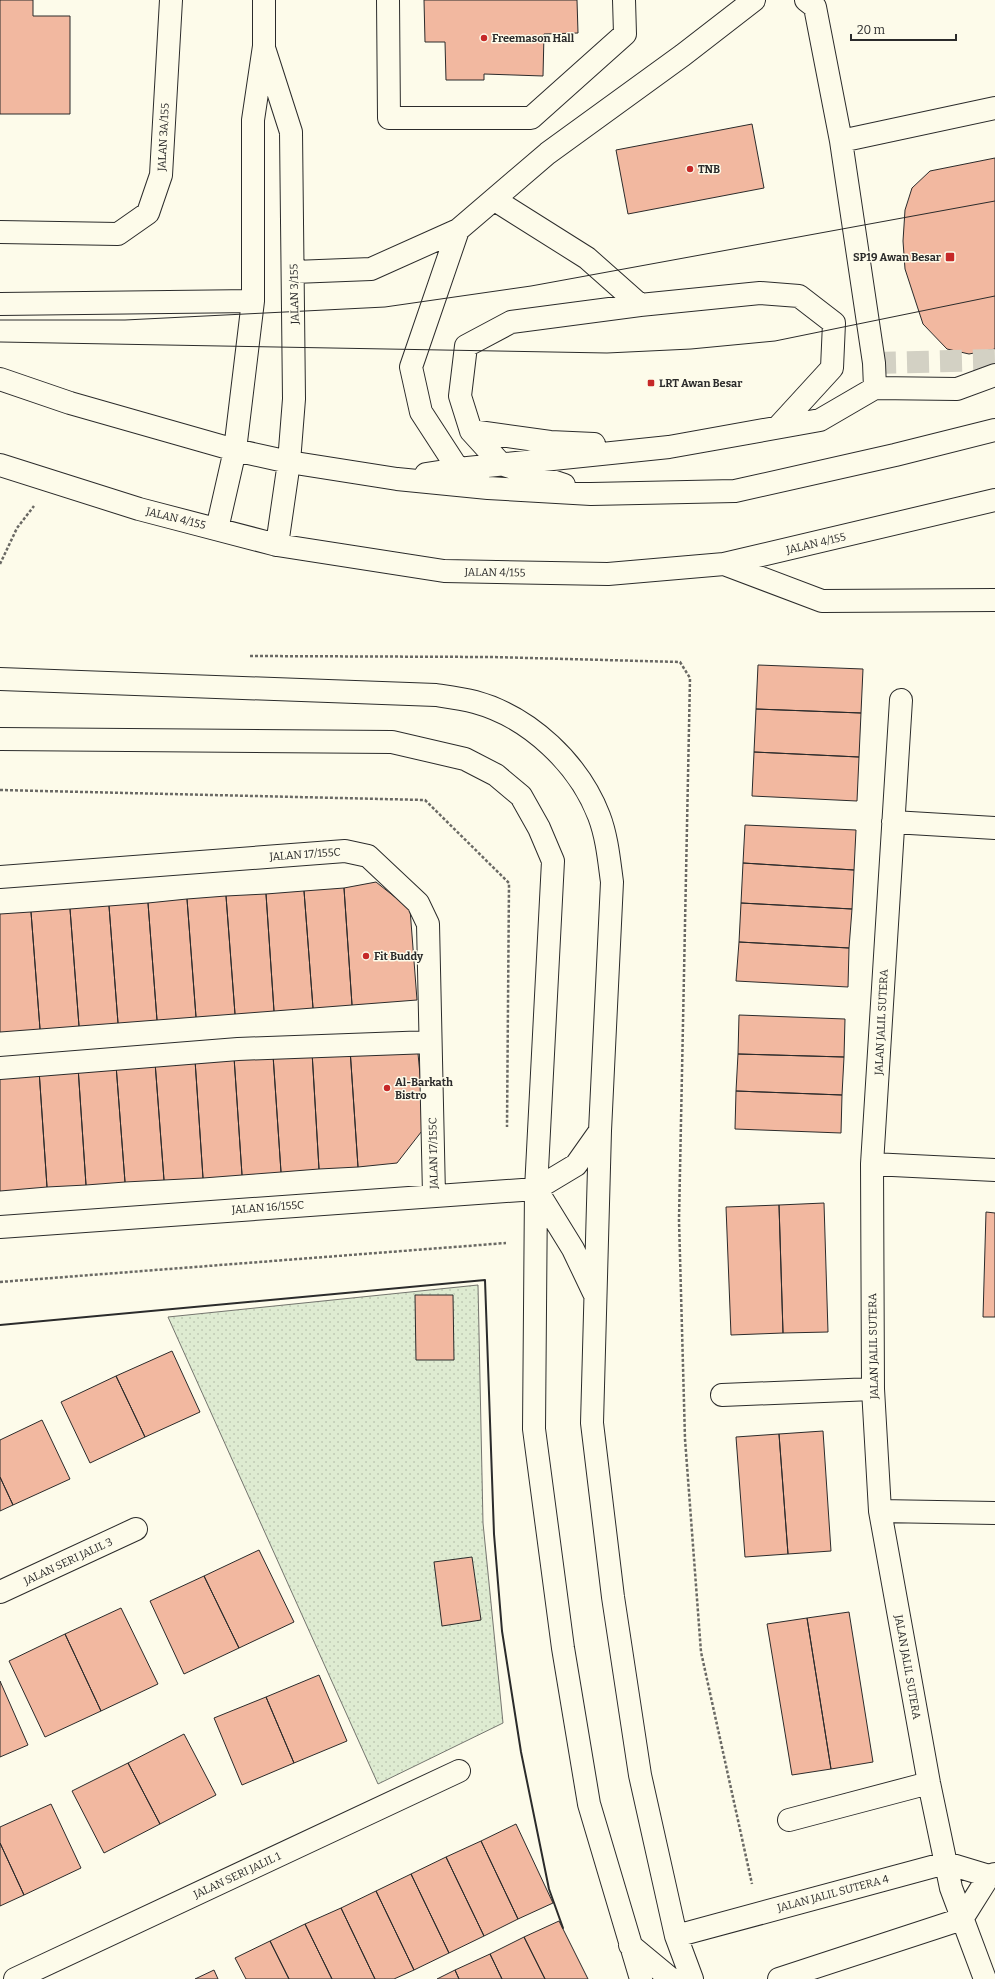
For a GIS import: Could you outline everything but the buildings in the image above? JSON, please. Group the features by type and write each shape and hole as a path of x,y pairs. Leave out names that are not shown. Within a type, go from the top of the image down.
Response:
{"street":[{"name":"JALAN 3A/155","path":"0,232 118,234 148,213 161,175 171,0"},
{"name":"JALAN 3/155","path":"217,529 235,450 253,301 253,120 264,46 264,0"},
{"path":"388,0 388,118 531,118 624,34 624,0"},
{"path":"294,272 371,269 458,230 548,154 683,55 754,0"},
{"path":"806,0 815,7 841,141 874,363 875,388"},
{"name":"JALAN 3/155","path":"264,46 291,132 294,272 294,399 289,462 277,545"},
{"path":"841,141 995,108"},
{"path":"495,200 587,258 640,305"},
{"path":"458,230 411,367 421,412 458,469 488,488"},
{"path":"591,494 501,464 471,430 460,396 466,346 511,322 640,305 760,293 799,296 834,323 832,368 778,427"},
{"path":"0,304 253,301"},
{"path":"397,479 458,469 669,447 820,420 875,388 957,389 995,375"},
{"path":"0,379 70,403 235,450 289,462 397,479 488,488 591,494 735,491 895,455 995,430"},
{"path":"471,430 550,442 669,447"},
{"name":"JALAN 4/155","path":"0,465 52,483 139,509 277,545 444,571 608,574 724,564 995,500"},
{"path":"724,564 822,601 995,600"},
{"path":"0,679 436,695 476,702 506,714 533,731 560,757 584,785 599,817 608,853 612,882 600,1131 592,1423 613,1597 640,1774 676,1936 692,1979"},
{"name":"JALAN JALIL SUTERA","path":"901,700 892,822 872,1164 873,1389 880,1511 929,1783 951,1888 985,1979"},
{"path":"0,739 392,742 465,759 496,775 521,796 539,828 553,861 536,1189 534,1429 563,1648 589,1804 641,1979"},
{"path":"892,822 995,828"},
{"name":"JALAN 17/155C","path":"0,877 345,851 368,856 418,903 428,924 434,1195"},
{"path":"0,1068 238,1050 430,1042"},
{"path":"536,1189 576,1165 600,1131"},
{"path":"872,1164 995,1170"},
{"path":"536,1189 573,1249 595,1295"},
{"name":"JALAN 16/155C","path":"0,1227 434,1195 536,1189"},
{"path":"722,1396 873,1389"},
{"path":"880,1511 995,1513"},
{"name":"JALAN SERI JALIL 3","path":"0,1592 136,1529"},
{"name":"JALAN SERI JALIL 1","path":"15,1979 459,1771"},
{"path":"789,1820 929,1783"},
{"path":"779,1979 962,1919 992,1875 946,1863"},
{"name":"JALAN JALIL SUTERA 4","path":"676,1936 946,1863"},
{"path":"670,1979 676,1936"},
{"path":"630,1945 670,1979"}],"path":[{"path":"0,564 17,528 52,483"},
{"path":"0,790 425,800 509,883 507,1128"},
{"path":"0,1282 507,1243"}],"green space":[{"path":"478,1285 483,1523 503,1723 378,1784 168,1317"}],"tunnel":[{"path":"874,363 995,360"}],"tram line":[{"path":"0,320 125,320 385,307 531,286 995,201"},
{"path":"0,342 607,353 691,349 775,341 995,296"}],"wall":[{"path":"0,1325 485,1280 494,1534 502,1631 521,1752 549,1889 563,1928"}],"place":[{"name":"Freemason Hall","path":"484,38"},
{"name":"TNB","path":"690,169"},
{"name":"SP19 Awan Besar","path":"950,257"},
{"name":"LRT Awan Besar","path":"651,383"},
{"name":"Fit Buddy","path":"366,956"},
{"name":"Al-Barkath Bistro","path":"387,1088"}]}
